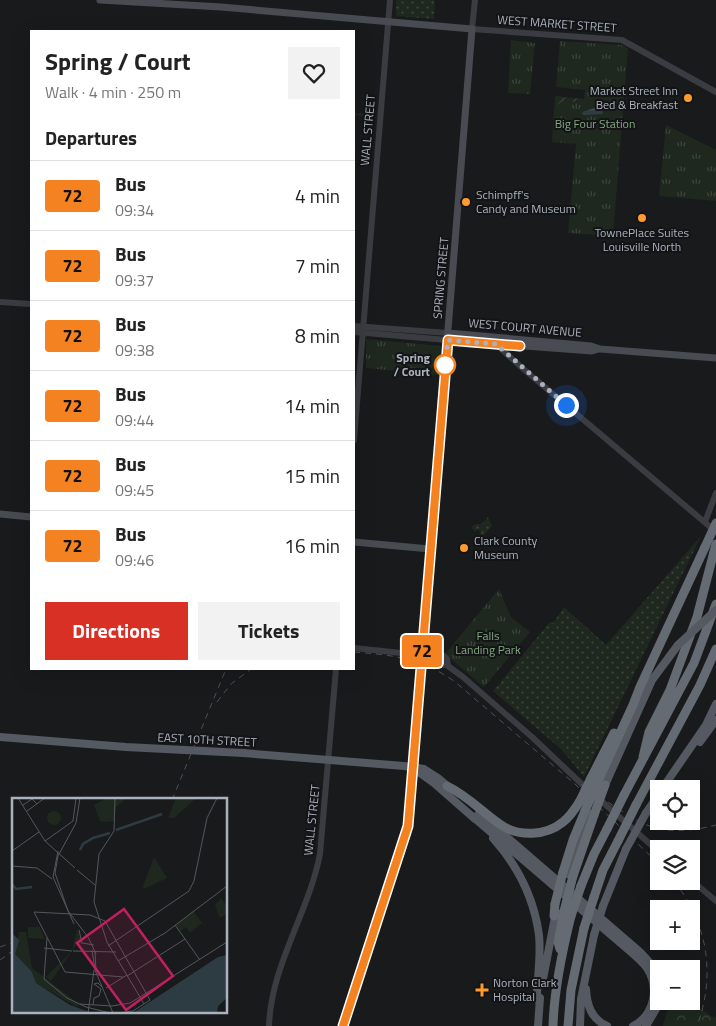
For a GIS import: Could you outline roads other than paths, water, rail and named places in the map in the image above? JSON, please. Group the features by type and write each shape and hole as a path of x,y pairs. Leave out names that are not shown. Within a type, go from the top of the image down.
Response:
{"highway":[{"path":"553,1026 561,957 562,909 568,874 590,813 598,781 629,703 640,687 716,523"},
{"path":"643,758 650,732 670,690 697,616 716,544"},
{"path":"554,916 581,886 606,829 694,663 716,604"},
{"path":"568,1026 571,990 584,928 603,870 700,685 716,649"},
{"path":"447,786 466,796 500,824 520,833 536,833 551,829 563,822 598,781"}],"main road":[{"path":"100,0 221,7 472,29"},
{"name":"SPRING STREET","path":"343,1026 407,834 472,29"},
{"name":"WEST COURT AVENUE","path":"448,337 496,344 592,351 600,348"},
{"name":"WEST COURT AVENUE","path":"448,337 591,346 716,358"},
{"path":"0,514 30,517"},
{"path":"355,542 430,549"},
{"path":"598,781 640,707 652,680 678,645 716,610"},
{"path":"423,639 438,651"},
{"path":"668,780 706,725 716,704"},
{"path":"671,780 716,720"},
{"name":"EAST 10TH STREET","path":"0,737 126,747 244,753 413,768"},
{"path":"413,768 424,769 430,772 640,952 650,963"},
{"path":"413,768 434,783 646,967 653,985 652,1005 644,1019 633,1026"},
{"path":"580,1026 581,999 586,972 603,906 626,849 650,807"},
{"path":"472,816 499,844 512,861 526,886 535,912 539,936 537,993 539,1002"},
{"path":"538,1026 539,1002 554,916"},
{"path":"586,972 589,1008 597,1019 607,1026"},
{"path":"646,1026 656,1010"}],"street":[{"name":"WALL STREET","path":"355,429 390,0"},
{"name":"SPRING STREET","path":"472,29 475,0"},
{"name":"WEST MARKET STREET","path":"472,29 622,40 716,92"},
{"path":"0,302 30,304"},
{"path":"355,326 364,330"},
{"path":"355,332 364,330 448,337"},
{"path":"496,344 716,532"},
{"path":"705,522 716,493"},
{"path":"355,648 411,654 448,666 532,737 581,784 650,844"},
{"path":"438,651 447,659 448,666"},
{"name":"WALL STREET","path":"269,1026 272,1002 285,955 318,866 322,846 336,670"},
{"path":"700,888 716,902"}],"railway":[{"path":"355,652 406,659 430,667 454,681 576,785 650,855"},
{"path":"173,798 226,670"},
{"path":"217,702 231,684 250,670"},
{"path":"581,784 627,814 655,828 686,830 716,825"},
{"path":"681,890 695,915 705,951 707,969 706,988 697,1026"},
{"path":"0,947 12,943"},
{"path":"0,960 12,951"}],"place":[{"name":"Market Street Inn Bed & Breakfast","path":"688,98"},
{"name":"Schimpff's Candy and Museum","path":"466,202"},
{"name":"TownePlace Suites Louisville North","path":"642,218"},
{"name":"Spring / Court","path":"445,365"},
{"name":"Clark County Museum","path":"464,548"},
{"name":"Norton Clark Hospital","path":"482,990"}],"park label":[{"name":"Big Four Station","path":"595,124"},
{"name":"Falls Landing Park","path":"488,643"}]}
